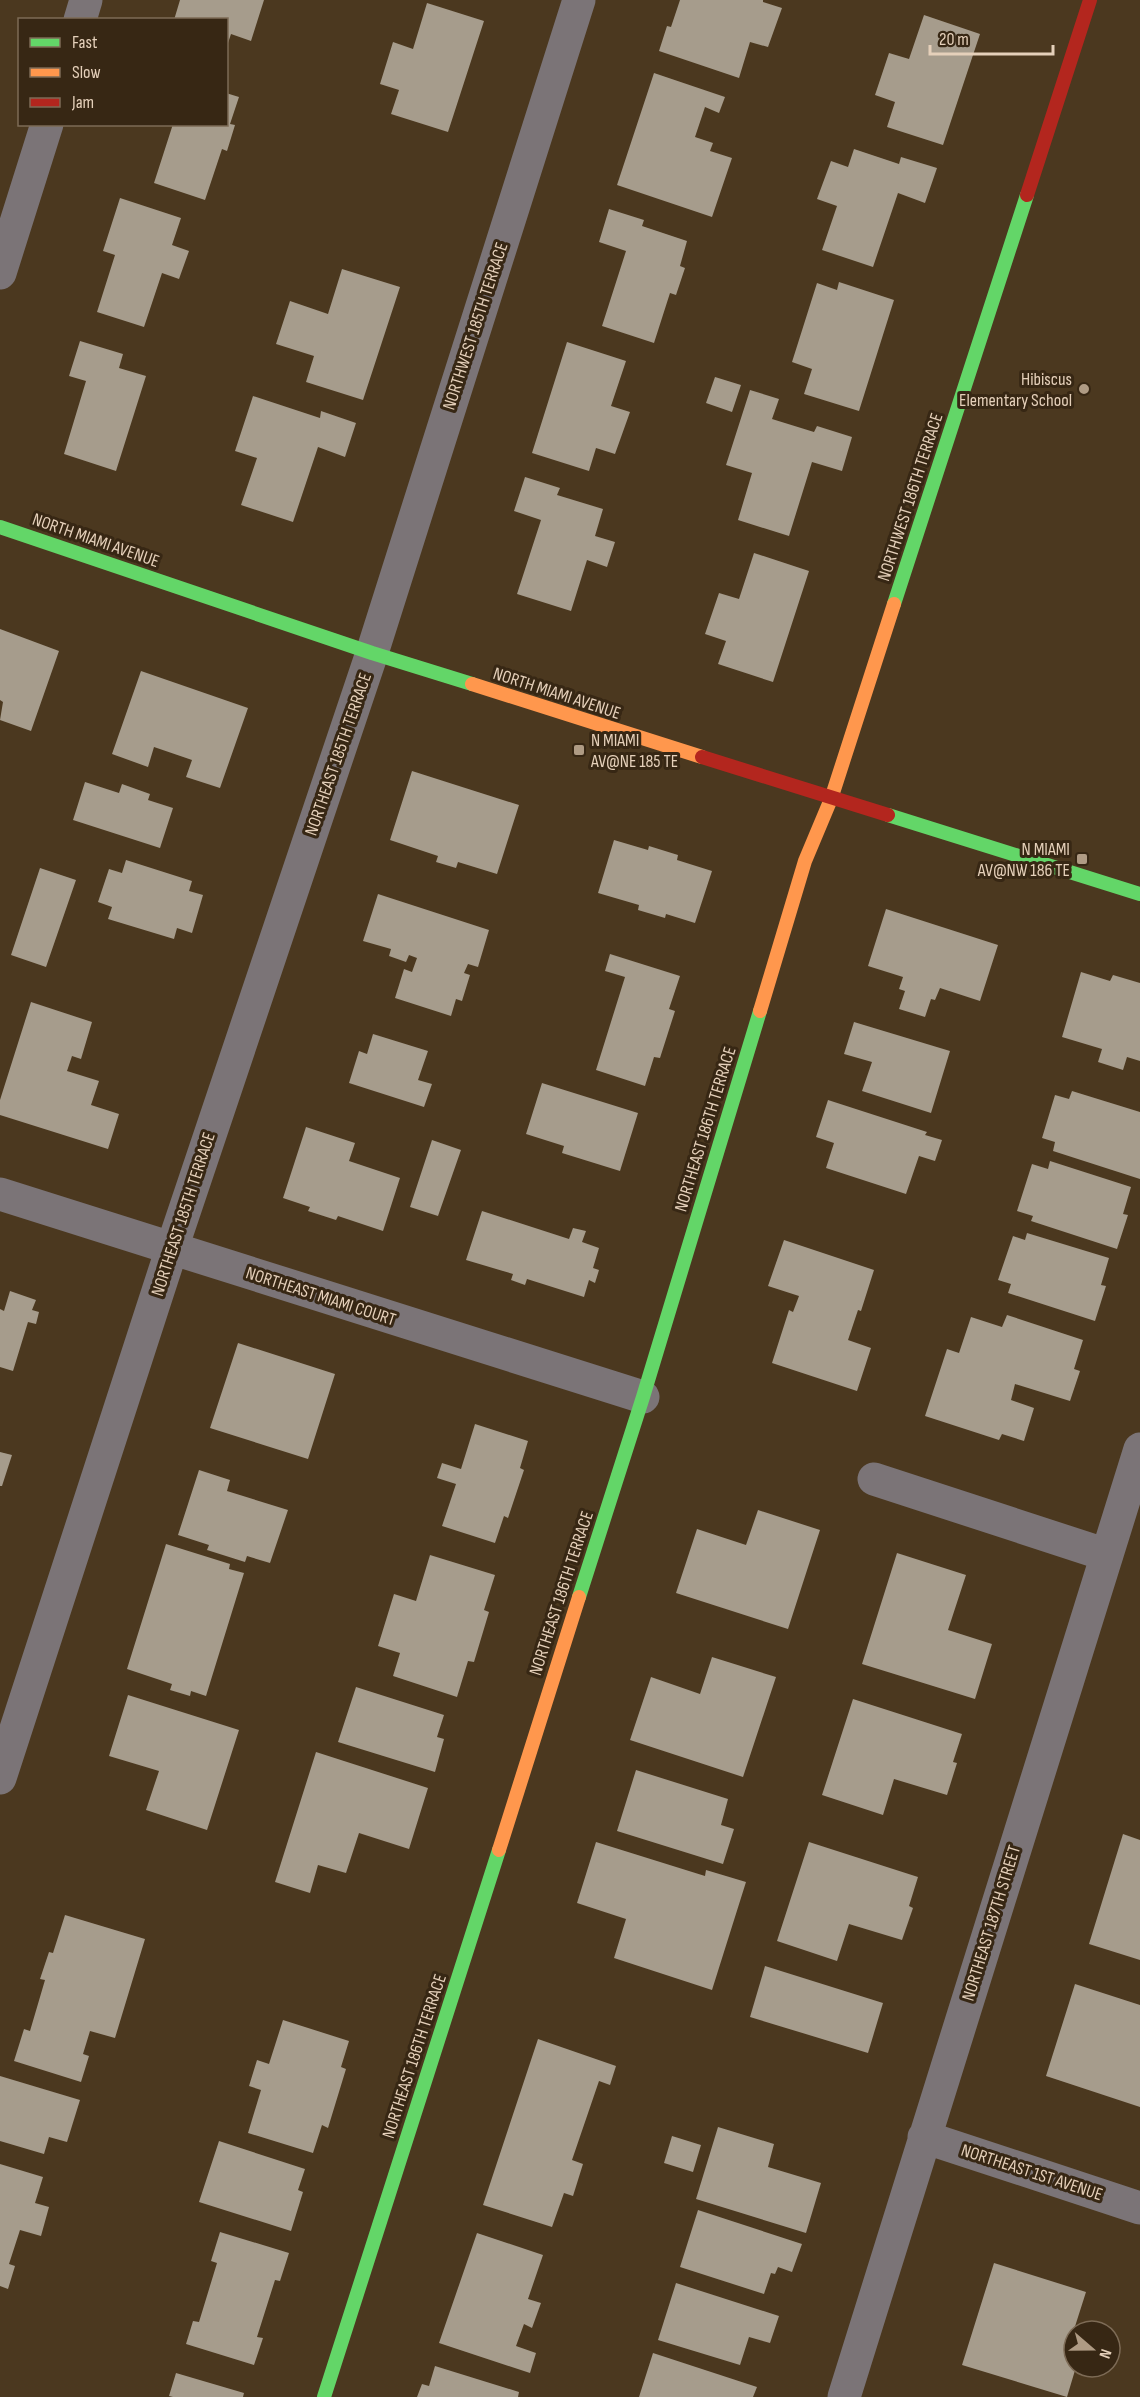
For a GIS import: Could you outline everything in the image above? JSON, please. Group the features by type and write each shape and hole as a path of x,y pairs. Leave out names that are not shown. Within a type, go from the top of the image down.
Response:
{"street":[{"path":"81,18 86,0"},
{"name":"NORTHWEST 185TH TERRACE","path":"372,653 579,0"},
{"name":"NORTHWEST 186TH TERRACE","path":"831,799 1090,0"},
{"path":"0,273 46,126"},
{"name":"NORTH MIAMI AVENUE","path":"0,527 372,653 831,799 1140,894"},
{"name":"NORTHEAST 185TH TERRACE","path":"0,1778 172,1248 372,653"},
{"name":"NORTHEAST 186TH TERRACE","path":"324,2397 643,1397 805,861 831,799"},
{"name":"NORTHEAST MIAMI COURT","path":"0,1194 643,1397"},
{"name":"NORTHEAST 187TH STREET","path":"844,2397 1140,1449"},
{"path":"874,1479 1107,1555"},
{"name":"NORTHEAST 1ST AVENUE","path":"924,2137 1140,2208"}],"building":[{"path":"180,0 264,0 251,41 231,34 228,43 228,18 175,18"},
{"path":"680,0 763,0 763,2 782,8 768,47 750,42 739,78 659,51 667,26 671,27"},
{"path":"427,3 484,21 448,132 391,114 399,90 380,84 393,42 413,49"},
{"path":"924,15 980,34 943,145 887,127 895,102 875,95 889,53 909,59"},
{"path":"654,73 725,97 719,113 705,107 695,137 713,143 710,151 732,158 712,217 617,185"},
{"path":"228,94 239,97 230,124 235,125 227,151 222,149 205,200 154,183 172,126 228,126"},
{"path":"854,149 899,164 901,157 937,168 925,203 898,193 873,267 822,250 837,206 817,199 831,161 848,167"},
{"path":"120,198 181,218 172,245 189,251 179,279 162,273 144,327 97,312 115,255 103,251"},
{"path":"609,209 644,220 642,226 687,241 680,266 685,268 676,295 670,293 654,343 602,326 626,251 599,242"},
{"path":"342,269 400,287 363,400 306,382 314,356 276,344 290,301 328,314"},
{"path":"839,282 894,300 859,411 804,394 812,369 792,362 817,283 837,290"},
{"path":"80,341 123,354 119,368 146,376 116,471 64,454 86,381 69,376"},
{"path":"567,342 626,361 611,406 630,412 615,454 596,448 589,471 532,453"},
{"path":"715,377 741,385 732,412 706,403"},
{"path":"750,390 779,399 772,419 814,432 817,426 852,437 842,471 812,462 789,536 738,520 752,473 726,465"},
{"path":"253,396 320,418 321,411 356,423 345,457 318,447 293,522 241,505 257,458 235,451"},
{"path":"525,477 560,488 557,495 603,509 595,536 615,542 607,567 587,560 571,611 517,594 541,520 514,511"},
{"path":"754,553 809,571 773,682 718,664 726,641 705,634 719,593 739,599"},
{"path":"0,629 59,651 31,731 0,720 3,702 0,700"},
{"path":"141,671 248,708 220,788 186,777 192,760 154,747 148,767 112,754"},
{"path":"412,771 519,805 497,874 458,862 456,868 436,862 438,856 390,840"},
{"path":"85,782 119,793 122,784 150,794 148,800 173,808 160,848 73,820"},
{"path":"614,840 648,850 649,846 678,855 677,860 712,871 695,923 666,914 665,918 638,910 639,905 598,893"},
{"path":"126,860 192,881 189,891 203,895 192,933 177,928 174,939 108,919 112,907 98,902 109,869 122,873"},
{"path":"40,868 76,880 46,967 11,955"},
{"path":"378,894 489,930 478,967 468,964 464,973 470,975 462,1001 456,999 451,1016 395,998 404,969 412,972 417,958 409,955 406,962 389,956 391,949 363,941"},
{"path":"886,909 998,945 980,1001 940,988 935,1000 931,999 925,1017 899,1009 905,991 899,989 903,977 868,966"},
{"path":"610,954 680,976 669,1009 675,1011 660,1058 654,1057 645,1086 596,1070 625,977 605,971"},
{"path":"1081,972 1110,981 1113,975 1140,983 1140,1061 1127,1057 1123,1070 1098,1062 1102,1049 1062,1037"},
{"path":"31,1002 92,1022 81,1059 72,1056 67,1071 99,1081 91,1105 119,1114 108,1149 0,1115 0,1100"},
{"path":"854,1022 950,1051 931,1113 862,1091 872,1062 844,1054"},
{"path":"373,1034 428,1051 418,1080 432,1084 424,1107 349,1083 359,1051 367,1054"},
{"path":"542,1083 638,1113 620,1171 562,1153 564,1146 526,1134"},
{"path":"1072,1091 1140,1112 1140,1179 1053,1151 1055,1142 1042,1138 1055,1095 1069,1099"},
{"path":"828,1100 927,1132 925,1135 942,1140 935,1161 919,1156 906,1194 826,1168 834,1143 816,1137"},
{"path":"306,1127 355,1143 349,1161 400,1178 383,1231 338,1216 336,1220 308,1211 310,1207 283,1198"},
{"path":"432,1140 461,1150 438,1216 410,1207"},
{"path":"1050,1161 1131,1187 1123,1214 1128,1215 1117,1249 1031,1221 1033,1216 1017,1211 1032,1164 1048,1169"},
{"path":"482,1211 569,1239 573,1228 586,1231 582,1242 599,1248 593,1268 599,1270 595,1283 589,1280 584,1297 527,1279 525,1285 511,1280 513,1274 466,1260"},
{"path":"1027,1233 1109,1258 1101,1285 1106,1286 1095,1321 1008,1293 1011,1284 998,1280 1013,1236 1025,1240"},
{"path":"784,1240 874,1270 861,1311 858,1310 848,1340 871,1348 857,1391 772,1363 789,1310 793,1312 799,1296 768,1286"},
{"path":"10,1291 36,1300 32,1310 39,1312 36,1324 28,1322 13,1371 0,1367 0,1309 4,1311"},
{"path":"1007,1315 1083,1340 1074,1369 1080,1371 1070,1401 1015,1384 1011,1400 1034,1408 1024,1441 1002,1434 999,1440 925,1416 947,1349 959,1353 971,1317 1002,1327"},
{"path":"238,1343 335,1374 308,1459 210,1428"},
{"path":"475,1424 528,1441 520,1468 524,1470 508,1518 504,1516 495,1543 442,1526 456,1484 437,1478 442,1463 461,1469"},
{"path":"0,1452 12,1455 2,1486 0,1486"},
{"path":"199,1470 230,1480 227,1491 288,1510 270,1563 247,1556 245,1562 207,1550 209,1545 178,1535"},
{"path":"758,1510 820,1530 788,1629 676,1593 697,1529 746,1545"},
{"path":"166,1544 230,1564 229,1569 244,1573 206,1696 191,1691 190,1696 170,1690 172,1684 127,1669"},
{"path":"897,1553 966,1575 948,1630 992,1644 975,1699 862,1664"},
{"path":"430,1555 495,1575 484,1610 489,1612 474,1662 468,1661 457,1697 393,1676 400,1653 378,1646 394,1594 416,1601"},
{"path":"712,1657 776,1677 743,1777 630,1740 651,1677 700,1694"},
{"path":"356,1687 444,1715 437,1737 444,1739 435,1772 338,1742"},
{"path":"128,1695 239,1730 207,1830 146,1810 159,1771 109,1756"},
{"path":"853,1699 962,1734 953,1762 957,1763 947,1795 894,1779 883,1815 822,1795"},
{"path":"316,1752 428,1788 409,1849 359,1833 346,1873 318,1865 310,1893 275,1882"},
{"path":"636,1770 728,1799 721,1825 734,1829 723,1864 617,1831"},
{"path":"1123,1834 1140,1840 1140,1960 1089,1944"},
{"path":"596,1842 705,1876 706,1870 746,1882 712,1990 614,1958 626,1919 577,1903"},
{"path":"809,1842 918,1877 909,1906 913,1908 902,1940 849,1924 837,1961 777,1941"},
{"path":"65,1915 145,1939 115,2038 90,2031 83,2054 89,2056 81,2082 14,2061 24,2029 30,2031 45,1980 40,1979 49,1952 53,1953"},
{"path":"765,1966 883,2003 868,2053 750,2017"},
{"path":"1075,1984 1140,2005 1140,2107 1046,2076"},
{"path":"283,2020 349,2041 341,2067 346,2069 328,2128 322,2125 313,2153 248,2133 261,2090 249,2086 257,2060 269,2064"},
{"path":"538,2039 616,2066 610,2085 599,2081 572,2160 583,2164 573,2196 564,2193 552,2227 483,2205"},
{"path":"0,2076 80,2100 67,2142 49,2137 44,2154 0,2141"},
{"path":"718,2127 774,2144 768,2167 821,2183 806,2233 696,2199"},
{"path":"672,2136 701,2145 693,2172 664,2163"},
{"path":"219,2141 305,2169 298,2190 303,2192 291,2231 199,2202"},
{"path":"0,2164 43,2177 35,2203 49,2207 41,2236 20,2230 9,2264 15,2266 8,2289 0,2286"},
{"path":"698,2210 802,2244 792,2272 778,2267 775,2274 771,2273 764,2294 680,2267"},
{"path":"220,2232 289,2253 280,2281 275,2280 257,2337 263,2338 254,2365 186,2344 193,2321 199,2322 217,2263 211,2261"},
{"path":"477,2233 543,2255 528,2299 541,2303 532,2328 524,2324 516,2346 536,2353 530,2373 439,2343"},
{"path":"994,2263 1086,2292 1077,2319 1062,2319 1062,2379 1072,2379 1067,2397 962,2365"},
{"path":"676,2283 779,2316 770,2343 749,2337 740,2365 658,2340"},
{"path":"653,2353 757,2387 753,2397 639,2397"},
{"path":"435,2366 519,2392 518,2397 417,2397 422,2384 429,2386"},
{"path":"176,2373 244,2393 243,2397 169,2396"}],"traffic: fast":[{"path":"894,604 1027,195"},
{"path":"0,527 372,653 472,684"},
{"path":"888,815 1140,894"},
{"path":"579,1597 643,1397 760,1011"},
{"path":"324,2397 499,1850"}],"traffic: slow":[{"path":"760,1011 805,861 831,799 894,604"},
{"path":"472,684 702,757"},
{"path":"499,1850 579,1597"}],"traffic: jam":[{"path":"1027,195 1090,0"},
{"path":"702,757 888,815"}],"place":[{"name":"Hibiscus Elementary School","path":"1084,389"},
{"name":"N MIAMI AV@NE 185 TE","path":"579,750"},
{"name":"N MIAMI AV@NW 186 TE","path":"1082,859"}]}
